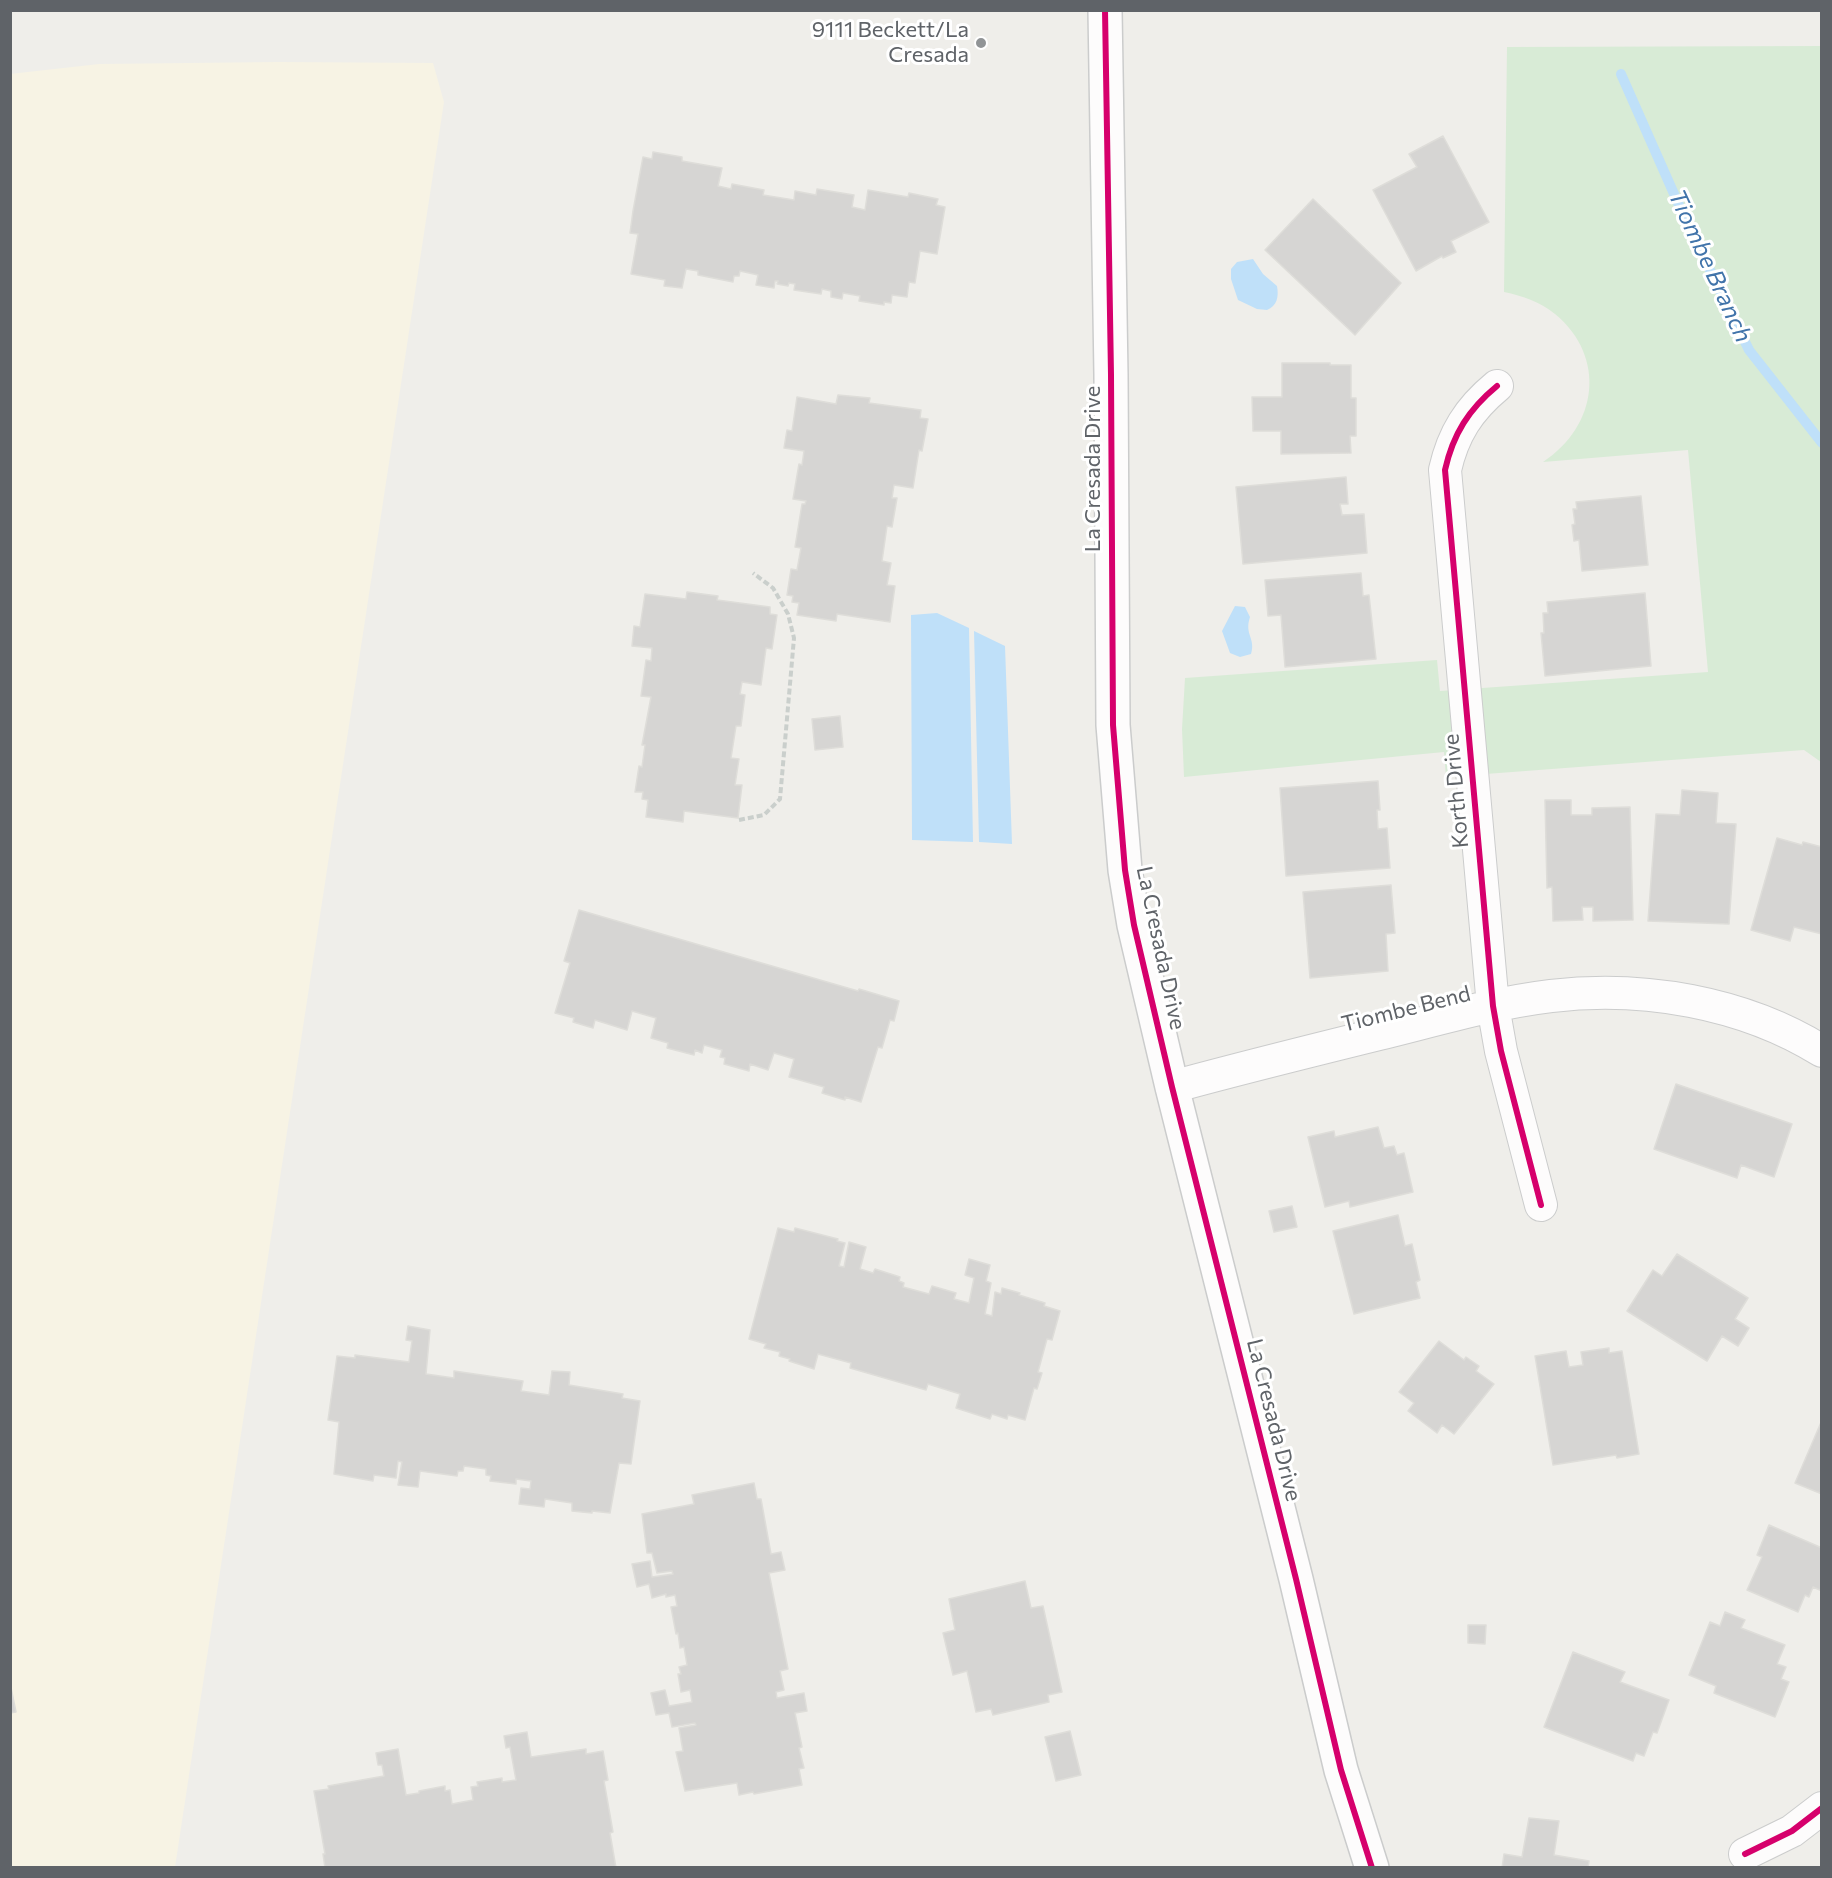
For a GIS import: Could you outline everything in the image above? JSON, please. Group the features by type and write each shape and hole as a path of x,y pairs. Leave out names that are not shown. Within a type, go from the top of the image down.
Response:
{"street":[{"name":"La Cresada Drive","path":"1105,10 1111,384 1113,724 1125,870 1134,925 1172,1087 1296,1579 1341,1770 1372,1868"},
{"name":"Korth Drive","path":"1497,386 1478,402 1462,424 1445,470 1493,1006 1501,1051 1541,1206"},
{"name":"Tiombe Bend","path":"1172,1087 1493,1006 1551,996 1588,993 1697,1002 1741,1013 1768,1023 1821,1050"},
{"path":"1745,1854 1792,1831 1821,1808"}],"path":[{"path":"739,820 764,815 780,799 794,638 788,614 773,588 753,573"}],"shaded area":[{"path":"433,63 444,102 175,1867 11,1867 10,74 99,64"}],"green space":[{"path":"1821,46 1821,762 1804,750 1446,777 1444,752 1184,777 1182,729 1185,678 1437,660 1440,691 1708,672 1688,450 1543,462 1561,447 1575,430 1585,411 1589,391 1589,370 1583,350 1572,331 1555,314 1531,300 1504,292 1507,47"}],"water":[{"path":"1253,259 1263,274 1277,286 1277,301 1267,310 1257,309 1238,300 1231,279 1231,269 1237,262"},
{"path":"1235,606 1245,607 1250,617 1248,628 1252,644 1251,654 1240,657 1230,653 1222,631"},
{"path":"937,613 969,628 973,842 912,840 911,615"},
{"path":"974,631 1005,646 1012,844 979,842"}],"building":[{"path":"1443,136 1489,222 1451,241 1456,252 1443,258 1442,256 1416,271 1373,190 1417,167 1409,154"},
{"path":"653,152 682,157 682,161 722,168 718,186 731,189 732,184 764,190 763,195 794,200 795,191 816,195 817,189 854,195 852,207 865,210 868,190 908,197 909,193 938,199 936,205 945,207 937,254 920,251 915,283 909,282 907,297 892,295 891,303 884,302 884,305 859,301 860,296 843,293 842,299 831,297 831,291 822,289 821,294 794,290 795,284 789,283 788,286 777,284 778,281 775,281 774,288 756,285 758,275 740,271 739,276 734,276 733,282 698,275 698,271 686,269 682,288 664,286 665,280 631,274 638,234 630,233 633,211 643,157 652,159"},
{"path":"1313,199 1401,283 1355,335 1265,250"},
{"path":"1282,363 1351,365 1351,398 1356,398 1356,436 1350,436 1351,453 1281,454 1281,431 1253,431 1252,397 1282,397"},
{"path":"838,395 870,398 869,403 921,410 920,418 928,419 922,451 919,450 913,488 894,485 892,498 897,498 892,527 887,526 882,561 891,563 887,585 895,586 890,622 837,614 836,621 797,615 799,603 792,602 793,596 787,595 791,569 797,570 801,548 795,547 802,504 806,501 793,499 799,464 802,465 804,451 784,448 787,430 792,431 797,397 836,404"},
{"path":"1346,477 1348,504 1340,504 1342,515 1364,514 1367,553 1243,564 1236,487"},
{"path":"1641,496 1648,565 1582,571 1579,540 1574,541 1572,525 1575,524 1573,509 1577,509 1576,502"},
{"path":"1361,573 1363,596 1369,595 1376,659 1285,667 1281,615 1268,616 1265,580"},
{"path":"687,592 718,596 717,600 770,607 770,614 777,615 772,649 766,648 761,685 742,682 740,694 745,695 741,726 736,726 731,758 739,759 735,785 742,785 738,818 684,811 683,822 646,817 648,800 642,799 643,792 635,792 639,766 642,767 645,745 642,745 651,697 641,696 646,660 651,661 652,648 632,646 634,626 640,627 645,594 686,599"},
{"path":"1645,593 1651,666 1545,676 1541,633 1544,633 1543,613 1548,613 1547,602"},
{"path":"840,716 843,747 815,750 812,719"},
{"path":"1378,781 1380,810 1377,810 1378,829 1387,828 1390,868 1286,876 1280,788"},
{"path":"1682,790 1718,793 1716,823 1736,824 1729,924 1648,921 1656,814 1680,815"},
{"path":"1545,800 1571,800 1571,815 1592,815 1592,808 1630,807 1633,920 1593,921 1593,907 1582,907 1583,920 1553,921 1552,887 1547,888"},
{"path":"1777,838 1802,845 1803,842 1822,847 1822,934 1794,927 1790,941 1751,930"},
{"path":"1391,885 1395,933 1386,934 1388,971 1310,978 1303,892"},
{"path":"579,910 899,1001 894,1021 890,1020 882,1048 878,1047 861,1102 822,1093 824,1087 789,1077 794,1059 774,1053 768,1070 750,1064 749,1071 724,1064 725,1058 720,1057 722,1050 704,1045 702,1053 695,1050 694,1055 667,1048 668,1043 651,1038 656,1018 632,1011 627,1030 595,1020 593,1028 573,1022 574,1018 555,1013 570,963 564,961"},
{"path":"1676,1084 1792,1124 1774,1177 1741,1165 1737,1178 1654,1149"},
{"path":"1378,1127 1384,1148 1394,1146 1397,1155 1404,1153 1413,1192 1350,1207 1349,1201 1325,1207 1308,1137 1334,1131 1335,1137"},
{"path":"1292,1206 1297,1227 1274,1232 1269,1211"},
{"path":"1398,1215 1405,1246 1412,1244 1420,1280 1416,1282 1420,1298 1354,1314 1333,1231"},
{"path":"778,1228 794,1232 795,1228 838,1239 837,1241 845,1243 839,1266 844,1267 849,1242 866,1247 860,1269 873,1273 875,1269 900,1277 899,1281 904,1283 903,1287 929,1294 932,1286 956,1293 954,1299 969,1303 974,1278 965,1275 969,1259 990,1265 986,1281 991,1283 985,1314 992,1316 995,1292 1001,1294 1002,1288 1020,1293 1019,1295 1045,1303 1044,1306 1060,1311 1052,1340 1047,1339 1038,1372 1042,1373 1037,1389 1034,1388 1025,1420 1008,1415 1007,1419 992,1414 990,1419 956,1408 960,1394 928,1384 926,1390 850,1368 851,1363 818,1354 814,1369 789,1361 790,1359 779,1356 780,1352 764,1348 766,1344 749,1339"},
{"path":"1677,1254 1748,1298 1735,1319 1749,1328 1738,1346 1722,1336 1707,1361 1627,1311 1653,1270 1662,1276"},
{"path":"408,1326 430,1330 426,1374 454,1378 454,1371 523,1381 521,1391 549,1395 552,1371 570,1372 569,1385 623,1394 622,1398 640,1401 631,1464 619,1463 610,1513 572,1511 572,1503 545,1499 544,1507 519,1504 521,1488 530,1489 531,1481 516,1479 516,1484 490,1481 491,1476 486,1475 486,1469 464,1466 463,1471 458,1471 457,1476 420,1471 418,1487 398,1485 402,1462 398,1461 396,1478 374,1475 373,1481 334,1474 339,1422 328,1420 337,1356 355,1358 355,1355 409,1362 412,1341 406,1340"},
{"path":"1439,1341 1464,1360 1466,1357 1479,1366 1476,1371 1494,1384 1454,1434 1442,1425 1437,1433 1408,1411 1414,1403 1399,1392"},
{"path":"1609,1348 1609,1353 1622,1351 1639,1454 1617,1458 1616,1455 1553,1465 1535,1356 1566,1351 1569,1367 1583,1365 1581,1352"},
{"path":"1822,1420 1822,1494 1795,1483"},
{"path":"754,1483 757,1499 761,1499 771,1554 781,1552 785,1570 769,1573 788,1669 780,1671 784,1690 776,1692 777,1698 804,1693 807,1711 795,1713 802,1747 799,1748 804,1768 799,1769 802,1785 739,1795 737,1783 685,1791 676,1752 683,1751 679,1728 696,1725 695,1723 672,1727 669,1713 656,1715 651,1693 665,1690 669,1706 692,1702 690,1690 681,1692 678,1674 681,1674 679,1667 687,1665 684,1647 680,1648 678,1633 676,1634 671,1607 677,1606 675,1595 666,1597 666,1594 652,1598 649,1584 637,1587 632,1564 650,1561 652,1577 673,1574 672,1571 657,1573 652,1553 647,1553 642,1514 694,1504 692,1495"},
{"path":"1769,1525 1822,1548 1822,1591 1813,1587 1809,1597 1805,1595 1798,1612 1747,1590 1762,1557 1757,1555"},
{"path":"1025,1581 1031,1608 1043,1606 1062,1692 1048,1695 1049,1702 993,1715 991,1709 976,1712 967,1671 953,1675 943,1633 955,1630 949,1599"},
{"path":"1725,1612 1745,1620 1741,1628 1785,1645 1777,1664 1786,1667 1781,1679 1789,1682 1775,1717 1714,1693 1716,1686 1689,1675 1710,1622 1720,1626"},
{"path":"1468,1625 1486,1625 1485,1644 1468,1643"},
{"path":"1573,1652 1625,1672 1620,1682 1669,1700 1657,1733 1653,1732 1644,1756 1636,1753 1633,1761 1544,1727"},
{"path":"10,1683 16,1712 10,1713"},
{"path":"1070,1731 1081,1775 1056,1781 1045,1737"},
{"path":"527,1732 531,1757 586,1749 586,1754 603,1751 608,1780 604,1781 613,1832 610,1833 616,1868 325,1868 323,1854 325,1854 314,1791 329,1789 328,1786 384,1776 382,1765 378,1765 376,1753 398,1749 406,1795 445,1786 445,1791 450,1790 452,1804 473,1800 471,1787 478,1786 477,1782 502,1778 502,1782 516,1780 510,1747 506,1748 504,1736"},
{"path":"1529,1818 1559,1821 1554,1855 1589,1861 1588,1868 1502,1868 1504,1854 1522,1857"}],"waterway":[{"name":"Tiombe Branch","path":"1621,74 1686,221 1749,350 1822,443"}],"cycle path":[{"path":"1105,10 1111,375 1113,725 1125,870 1134,925 1172,1087 1296,1579 1341,1770 1372,1868"},
{"path":"1497,386 1470,413 1453,445 1445,470 1493,1006 1501,1051 1541,1205"},
{"path":"1745,1854 1792,1831 1822,1808"}],"place":[{"name":"9111 Beckett/La Cresada","path":"981,43"}]}
